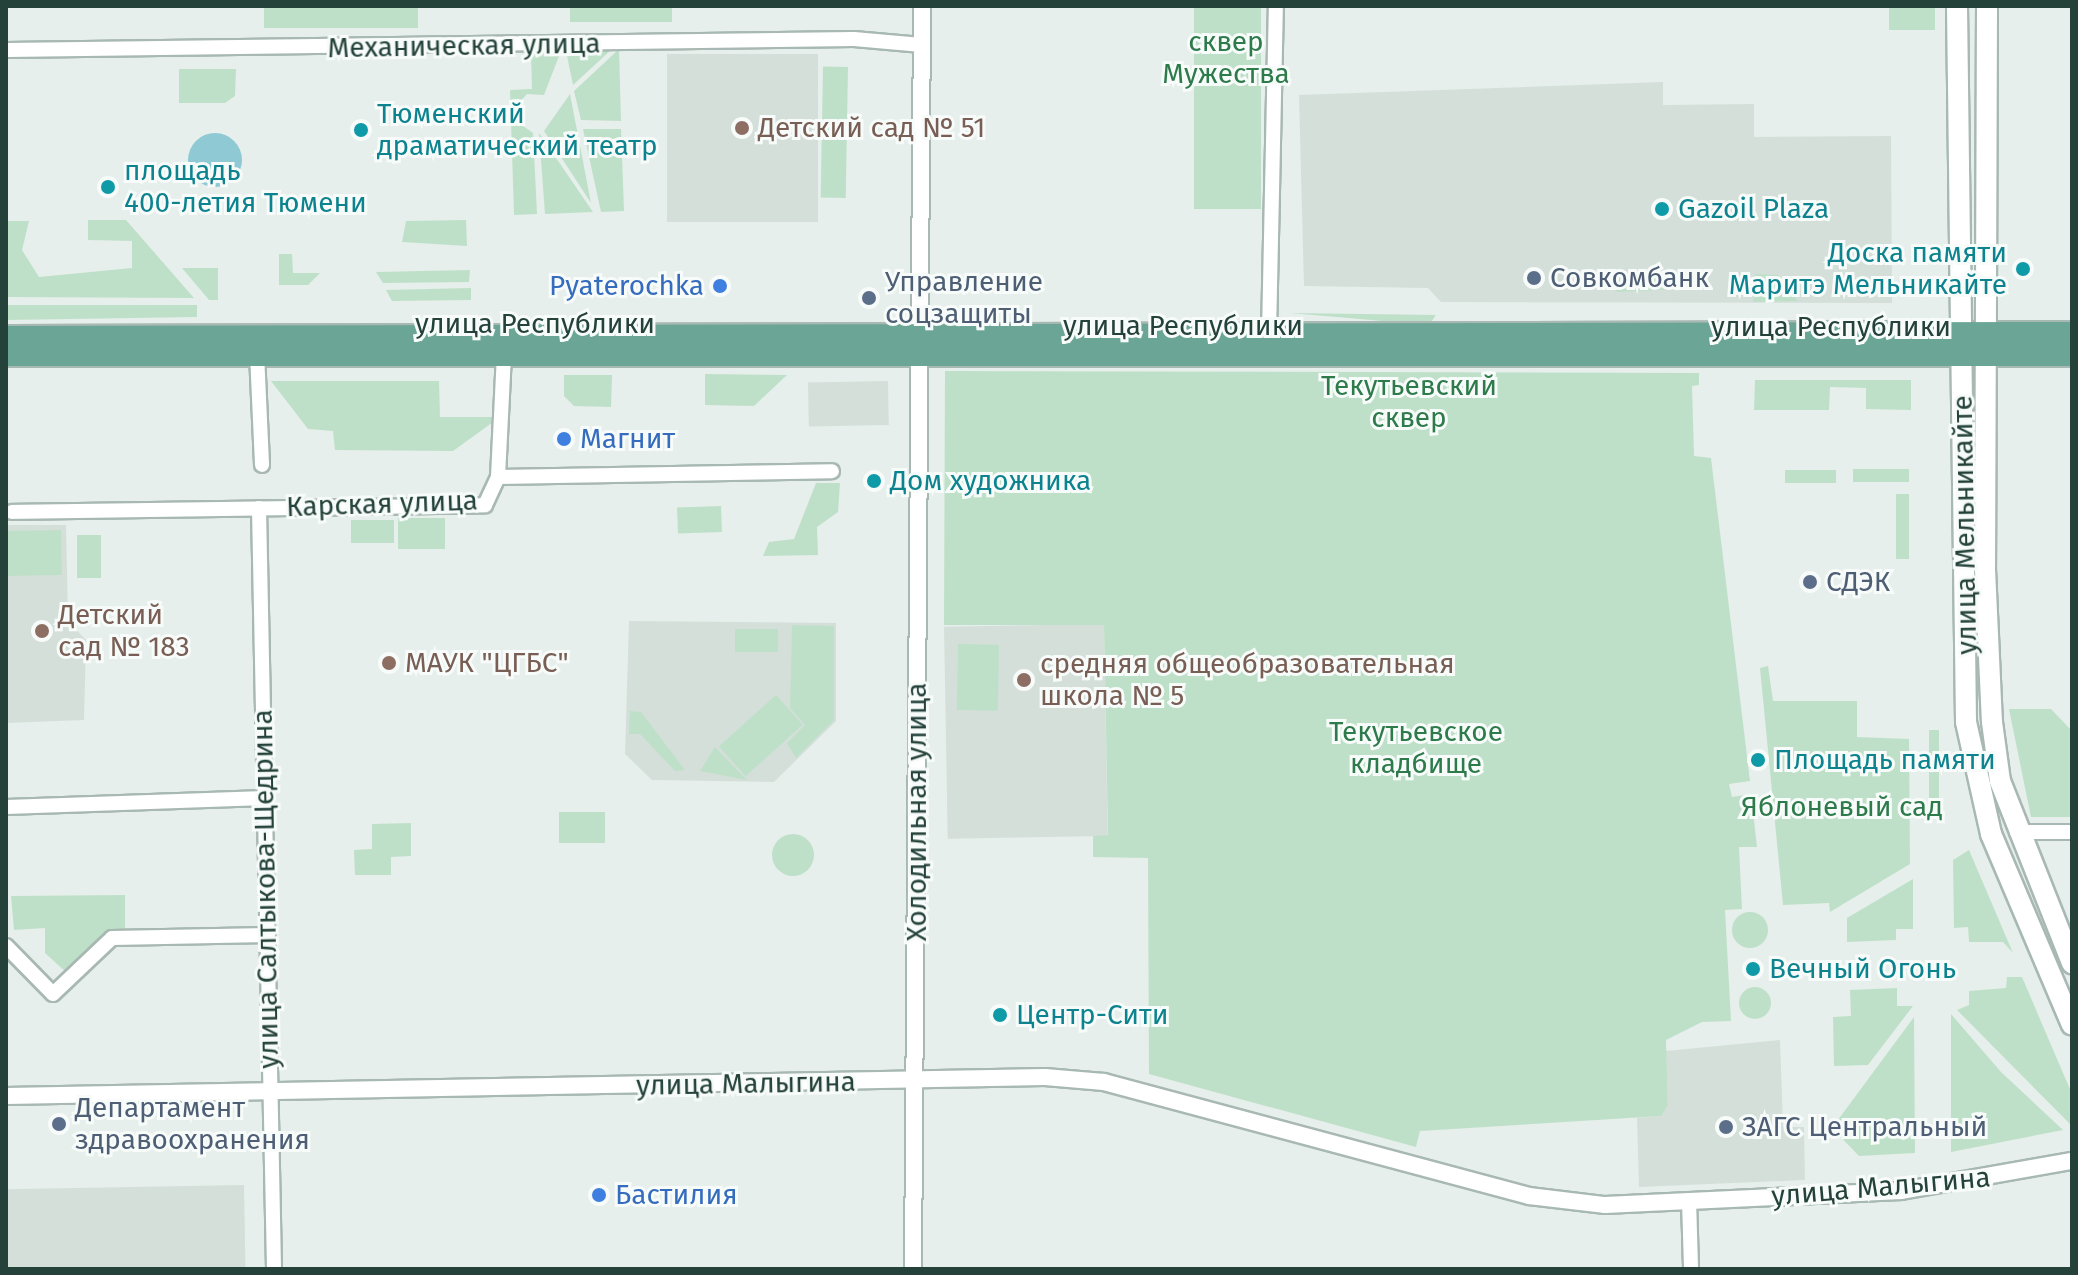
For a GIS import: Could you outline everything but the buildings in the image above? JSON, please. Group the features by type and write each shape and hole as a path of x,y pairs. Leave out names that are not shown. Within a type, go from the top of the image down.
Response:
{"main road":[{"name":"улица Мельникайте","path":"1957,6 1964,357 1966,722 1975,785 2072,1025"},
{"name":"улица Мельникайте","path":"1987,6 1985,636 2000,781 2017,832 2072,963"},
{"name":"улица Республики","path":"6,355 504,353 1269,334 2072,333"},
{"name":"улица Республики","path":"6,337 1964,357 2072,355"}],"street":[{"name":"Холодильная улица","path":"913,1269 922,6"},
{"path":"1269,334 1276,6"},
{"name":"Механическая улица","path":"6,50 854,39 922,45"},
{"path":"498,477 504,353"},
{"path":"257,354 262,465"},
{"name":"Карская улица","path":"12,512 485,505 498,477 832,471"},
{"name":"улица Салтыкова-Щедрина","path":"259,508 274,1269"},
{"path":"6,807 265,798"},
{"path":"2017,832 2072,832"},
{"path":"6,946 53,994 112,938 268,935"},
{"name":"улица Малыгина","path":"6,1096 915,1082 1104,1082 1500,1188 1580,1203 1901,1191 2072,1161"},
{"path":"1684,1200 1691,1269"}],"shaded area":[{"name":"Детский сад № 51","path":"667,54 818,54 818,222 667,222"},
{"path":"1663,82 1663,105 1754,104 1754,137 1891,136 1892,303 1441,302 1428,288 1304,286 1299,95"},
{"path":"888,381 889,425 809,426 808,382"},
{"name":"Детский сад № 183","path":"6,525 66,525 68,621 86,640 84,720 6,723"},
{"path":"629,621 836,623 836,721 774,782 652,780 625,754"},
{"name":"средняя общеобразовательная школа № 5","path":"1104,624 1108,836 948,839 944,627"},
{"path":"1780,1040 1783,1127 1804,1127 1805,1180 1639,1187 1637,1118 1660,1116 1668,1105 1666,1051"},
{"path":"244,1185 245,1269 7,1269 6,1189"}],"green space":[{"path":"264,6 418,6 418,28 264,28"},
{"path":"570,6 672,6 672,22 570,22"},
{"name":"сквер Мужества","path":"1194,6 1261,6 1261,209 1194,209"},
{"path":"1889,6 1935,6 1935,30 1889,30"},
{"path":"612,49 573,85 566,51"},
{"path":"619,49 621,121 581,120 574,91"},
{"path":"561,51 544,95 527,94 516,106 516,121 533,133 537,214 514,215 510,90 532,89 531,52"},
{"path":"823,67 848,67 846,198 821,198"},
{"path":"179,69 236,69 235,96 225,103 179,103"},
{"path":"570,94 591,203 544,131"},
{"path":"583,129 621,129 624,211 601,212"},
{"path":"539,133 593,212 545,214"},
{"path":"88,220 126,220 194,298 6,297 6,221 29,221 22,250 39,277 132,268 132,241 88,240"},
{"path":"466,220 467,246 402,242 406,221"},
{"path":"279,254 292,254 293,273 320,273 308,285 279,285"},
{"path":"182,268 218,268 218,300 209,300"},
{"path":"470,270 469,282 383,283 376,272"},
{"path":"1622,273 1676,279 1678,289 1618,292 1609,288"},
{"path":"1755,274 1778,275 1798,301 1753,302"},
{"path":"471,288 471,300 392,301 386,290"},
{"path":"6,305 197,305 197,317 7,320"},
{"path":"1290,313 1436,315 1429,325"},
{"name":"Текутьевское кладбище","path":"945,371 1699,373 1699,385 1692,386 1694,456 1711,458 1750,781 1729,784 1732,797 1751,794 1757,847 1739,847 1742,909 1725,910 1731,1021 1702,1022 1666,1040 1668,1105 1661,1116 1420,1131 1416,1147 1149,1074 1148,858 1093,857 1093,836 1108,835 1104,625 944,625"},
{"path":"705,374 787,375 754,406 705,405"},
{"path":"564,375 612,375 611,407 574,406 564,396"},
{"path":"1755,380 1911,380 1911,410 1866,409 1866,388 1830,387 1829,410 1754,410"},
{"path":"271,381 439,381 440,417 500,417 453,451 335,450 333,431 308,429"},
{"path":"1853,469 1909,469 1909,482 1853,482"},
{"path":"1785,470 1836,470 1836,483 1785,483"},
{"path":"816,483 840,483 838,512 817,527 818,555 763,556 769,542 794,539"},
{"path":"1896,494 1909,494 1909,559 1896,559"},
{"path":"721,506 722,532 678,534 677,508"},
{"path":"398,518 445,518 445,549 398,549"},
{"path":"351,520 394,520 394,543 351,543"},
{"path":"61,530 62,575 7,576 6,531"},
{"path":"77,535 101,535 101,578 77,578"},
{"path":"792,625 834,626 834,720 796,758 787,743 805,725 790,708"},
{"path":"735,629 778,629 778,652 735,652"},
{"path":"958,644 999,645 998,711 957,710"},
{"name":"Яблоневый сад","path":"1768,666 1773,701 1857,701 1857,737 1909,739 1910,864 1830,912 1829,903 1783,905 1760,668"},
{"path":"776,695 803,725 746,776 719,747"},
{"path":"2009,709 2051,709 2072,731 2072,817 2031,817"},
{"path":"630,711 641,712 685,770 675,771 640,734 629,734"},
{"path":"1929,730 1939,730 1939,799 1929,799"},
{"path":"715,747 747,780 700,771"},
{"path":"559,812 605,812 605,843 559,843"},
{"path":"411,823 411,856 391,857 391,875 355,875 354,850 372,849 372,824"},
{"path":"793,834 808,840 814,855 808,870 793,876 778,870 772,855 778,840"},
{"path":"1969,850 2013,953 2003,942 1969,942 1968,927 1954,928 1953,860"},
{"path":"1913,879 1913,929 1896,929 1896,940 1847,942 1847,918"},
{"path":"125,895 125,929 68,974 45,953 45,928 14,930 11,896"},
{"path":"1750,912 1763,917 1768,930 1763,943 1750,948 1737,943 1732,930 1737,917"},
{"path":"2007,977 2022,977 2072,1094 2072,1126 1957,1010 1969,1005 1969,991 2006,988"},
{"path":"1755,987 1766,992 1771,1003 1766,1014 1755,1019 1744,1014 1739,1003 1744,992"},
{"path":"1897,988 1897,1006 1913,1006 1868,1065 1834,1066 1833,1017 1851,1016 1850,990"},
{"path":"1951,1014 2001,1072 2063,1130 1951,1152"},
{"path":"1914,1017 1915,1153 1859,1156 1832,1128"}],"water":[{"path":"215,133 234,141 242,160 234,179 215,187 196,179 188,160 196,141"}],"place":[{"name":"Детский сад № 51","path":"742,128"},
{"name":"Тюменский драматический театр","path":"361,130"},
{"name":"площадь 400-летия Тюмени","path":"108,187"},
{"name":"Gazoil Plaza","path":"1662,209"},
{"name":"Доска памяти Маритэ Мельникайте","path":"2023,269"},
{"name":"Совкомбанк","path":"1534,278"},
{"name":"Pyaterochka","path":"720,286"},
{"name":"Управление соцзащиты","path":"869,298"},
{"name":"Магнит","path":"564,439"},
{"name":"Дом художника","path":"874,481"},
{"name":"СДЭК","path":"1810,582"},
{"name":"Детский сад № 183","path":"42,631"},
{"name":"МАУК \"ЦГБС\"","path":"389,663"},
{"name":"средняя общеобразовательная школа № 5","path":"1024,680"},
{"name":"Площадь памяти","path":"1758,760"},
{"name":"Вечный Огонь","path":"1753,969"},
{"name":"Центр-Сити","path":"1000,1015"},
{"name":"Департамент здравоохранения","path":"59,1124"},
{"name":"ЗАГС Центральный","path":"1726,1127"},
{"name":"Бастилия","path":"599,1195"}],"park label":[{"name":"Текутьевский сквер","path":"1409,402"}]}
